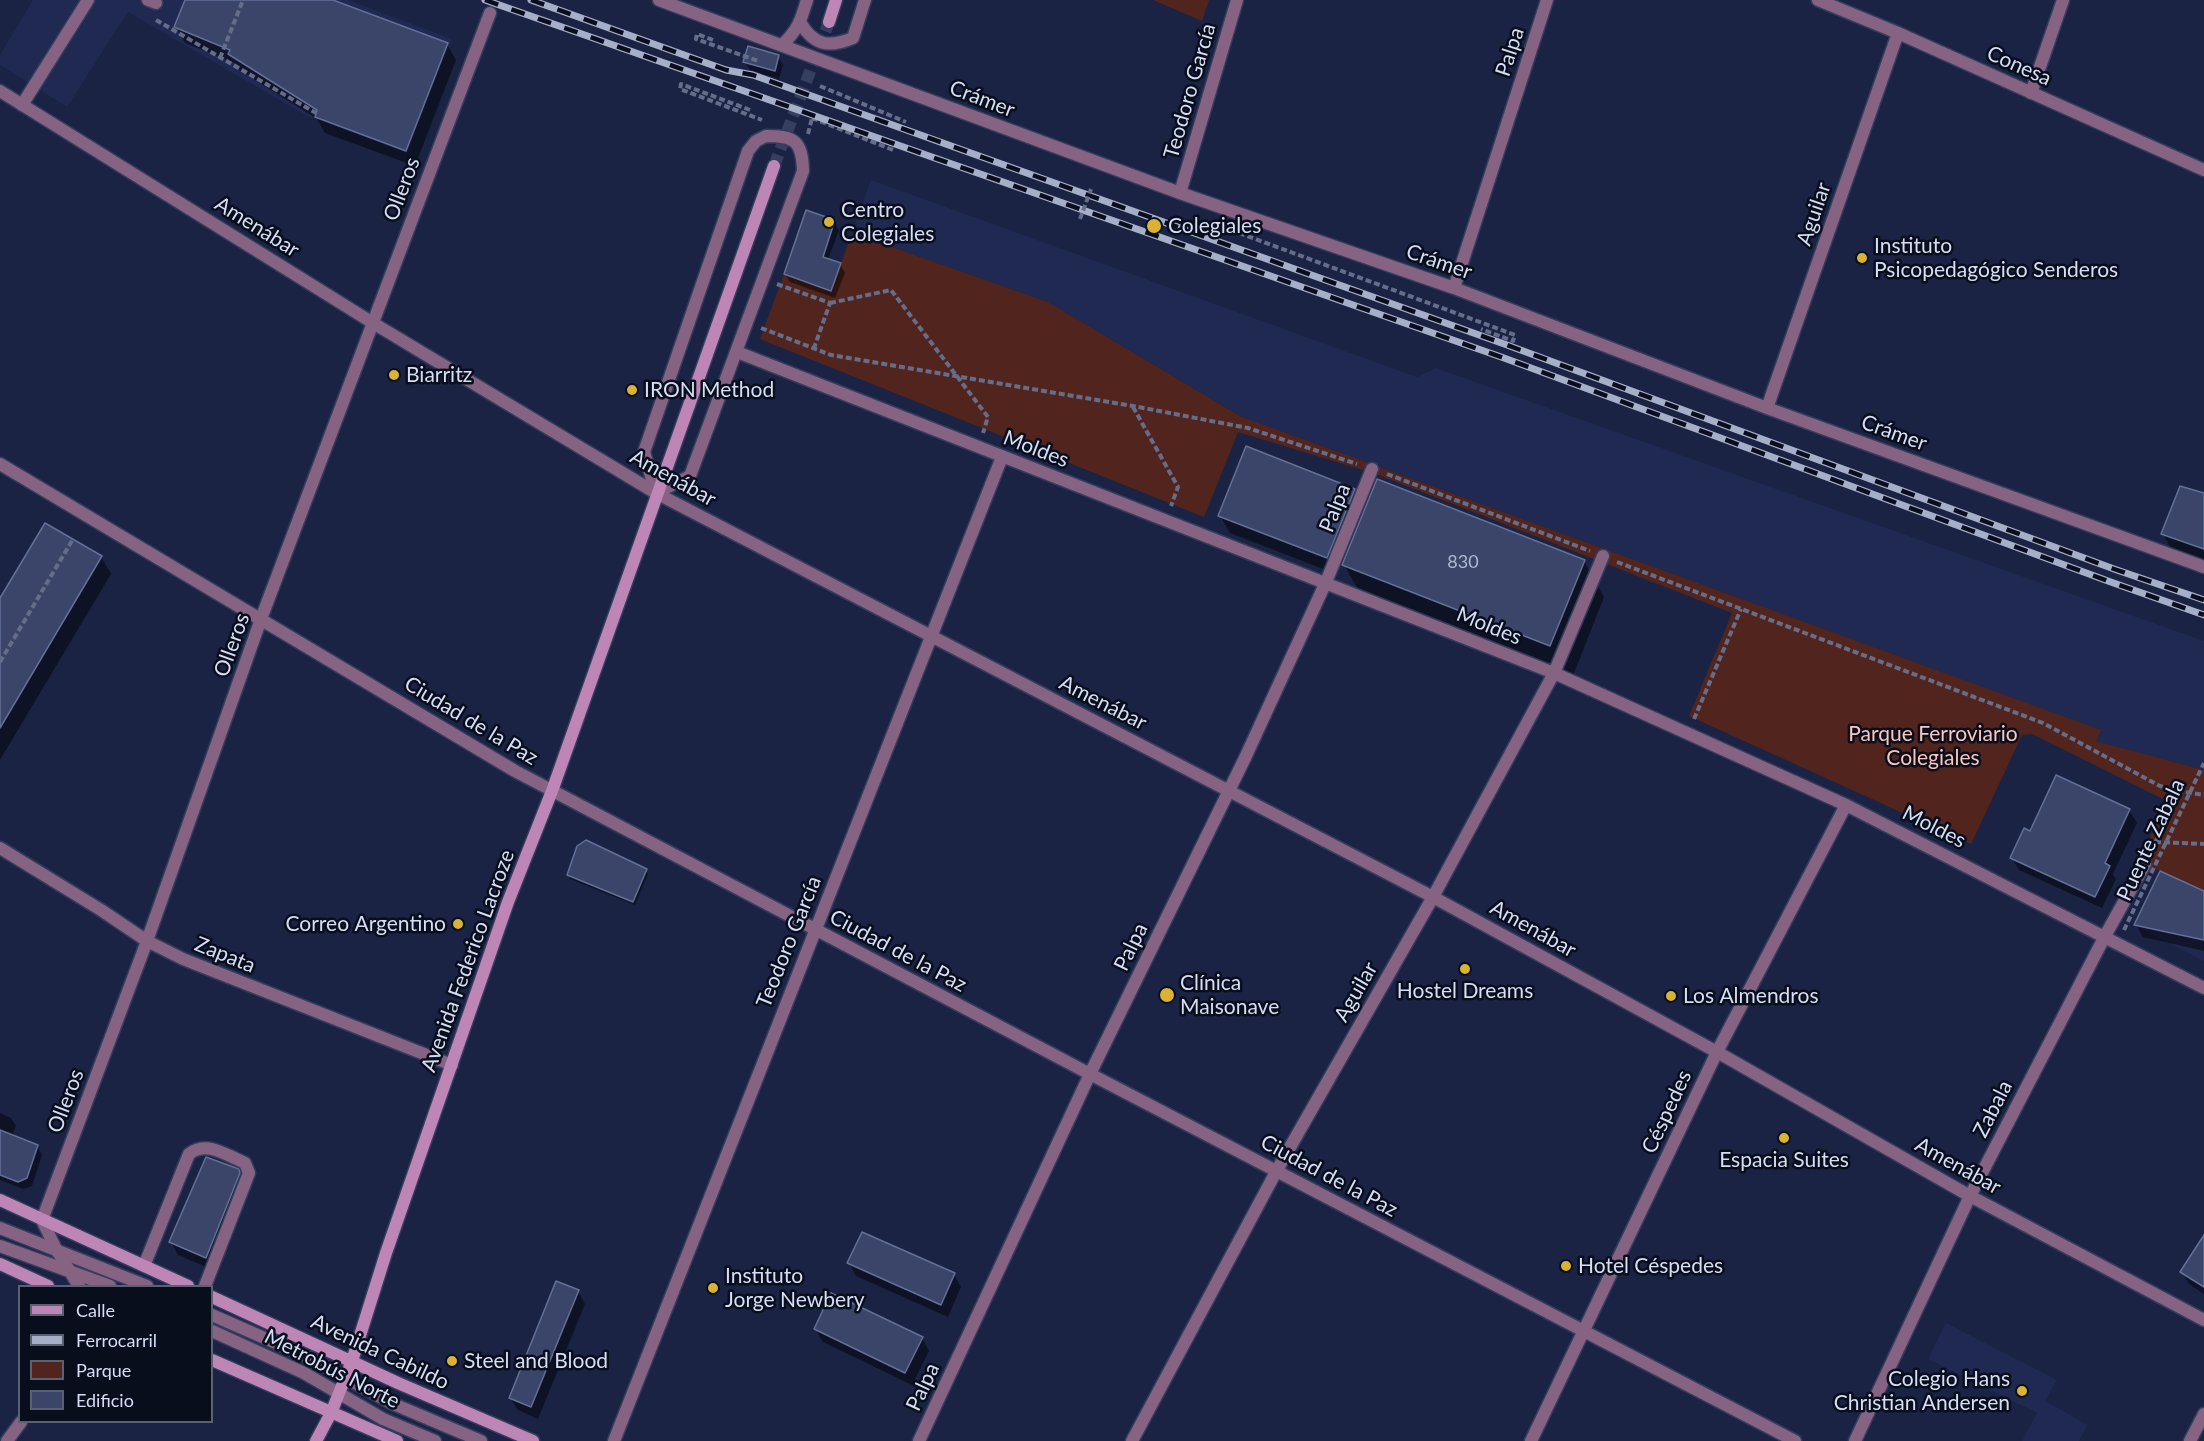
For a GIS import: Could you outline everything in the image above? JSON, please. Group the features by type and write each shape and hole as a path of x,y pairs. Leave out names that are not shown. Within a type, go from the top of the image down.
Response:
{"main road":[{"path":"829,22 836,0"},
{"name":"Avenida Federico Lacroze","path":"316,1441 331,1413 352,1361 386,1253 508,902 552,791 774,166"},
{"path":"0,1200 184,1285"},
{"path":"0,1264 44,1285"},
{"name":"Avenida Cabildo","path":"213,1297 398,1383 533,1441"},
{"path":"213,1360 397,1441"}],"street":[{"path":"22,105 88,0"},
{"name":"Crámer","path":"659,0 1180,193 1454,288 1767,408 2204,567"},
{"path":"782,45 794,33 807,0"},
{"path":"800,22 806,32 820,43 844,42 853,38 865,0"},
{"name":"Teodoro García","path":"1180,193 1237,0"},
{"name":"Palpa","path":"1454,288 1547,0"},
{"name":"Conesa","path":"1818,0 1898,33 2204,170"},
{"path":"2031,93 2062,0"},
{"name":"Olleros","path":"42,1220 147,941 261,619 490,13"},
{"name":"Aguilar","path":"1767,408 1898,33"},
{"name":"Amenábar","path":"0,91 373,323 656,493 1433,897 1717,1052 1970,1196 2204,1320"},
{"path":"766,136 780,136 794,140 799,146 802,171 764,280 690,476 656,493 644,453 744,162 748,151 756,141 766,136"},
{"name":"Moldes","path":"737,352 1554,673 1846,805 2204,988"},
{"name":"Teodoro García","path":"614,1441 1002,457"},
{"name":"Ciudad de la Paz","path":"0,464 515,771 1795,1441"},
{"name":"Palpa","path":"919,1441 1090,1074 1229,790 1326,582 1372,468"},
{"name":"Aguilar","path":"1132,1441 1277,1170 1433,897 1554,673 1603,556"},
{"name":"Céspedes","path":"1531,1441 1717,1052 1846,805"},
{"name":"Zapata","path":"0,848 147,941 183,959 452,1065"},
{"name":"Zabala","path":"1855,1441 1970,1196 2105,936 2145,864"},
{"path":"144,1266 189,1154 205,1146 245,1163 249,1173 206,1285"},
{"path":"42,1220 78,1285"},
{"path":"0,1228 142,1285"},
{"path":"0,1246 105,1285"},
{"name":"Metrobús Norte","path":"213,1315 310,1358 391,1402 481,1441"},
{"name":"Metrobús Norte","path":"213,1331 304,1373 383,1419 435,1441"},
{"path":"2190,1441 2204,1414"},
{"path":"7,1441 20,1423"}],"path":[{"path":"220,58 243,0"},
{"path":"152,2 152,18 316,114"},
{"path":"697,34 696,39 758,61"},
{"path":"750,110 681,84 680,89 750,116"},
{"path":"820,88 906,122"},
{"path":"812,117 893,150"},
{"path":"1080,219 1091,189"},
{"path":"764,280 830,303 891,290 988,417 978,448"},
{"path":"814,348 830,303"},
{"path":"748,323 831,355 1133,406 1248,428 1372,468 2043,723 2160,786 2204,795"},
{"path":"1481,329 1513,341 1515,335"},
{"path":"1133,406 1178,487 1166,520"},
{"path":"0,662 73,539"},
{"path":"1688,733 1741,609"},
{"name":"Puente Zabala","path":"2124,930 2204,762"},
{"path":"2145,864 2179,791"},
{"path":"2155,842 2204,844"}],"shaded area":[{"path":"33,0 348,0 452,39 407,154 307,116 128,12 67,107 0,65 0,55"},
{"path":"871,180 1417,377 1436,368 2204,641 2204,770 2095,741 2100,730 1240,416 1048,302 852,233"},
{"path":"2160,871 2204,891 2204,961 2134,925"},
{"name":"Colegio Hans Christian Andersen","path":"1946,1323 2057,1380 2045,1401 2088,1425 2079,1441 2022,1441 2037,1413 1928,1359"}],"green space":[{"path":"1153,0 1209,0 1202,21"},
{"name":"Parque Ferroviario Colegiales","path":"852,233 1048,302 1240,416 2101,730 2096,741 2204,770 2204,891 2138,861 2167,801 2032,734 2022,735 1971,844 1689,716 1732,613 1376,474 1238,432 1204,517 760,339 784,274 831,291"}],"building":[{"path":"185,0 333,0 448,43 406,151 315,117 317,110 228,54 230,50 174,27"},
{"path":"748,46 779,55 775,71 743,62"},
{"path":"806,210 835,220 823,257 841,263 831,291 784,274"},
{"path":"1246,446 1355,489 1327,558 1218,516"},
{"path":"1377,479 1585,560 1550,646 1342,565"},
{"path":"2180,486 2204,493 2204,549 2161,534"},
{"path":"45,523 102,556 0,728 0,598"},
{"path":"2056,775 2130,809 2105,863 2110,866 2095,897 2010,858 2024,828 2030,831"},
{"path":"586,840 647,869 633,902 567,875 577,846"},
{"path":"2160,871 2204,891 2204,940 2134,925"},
{"path":"0,1130 38,1145 27,1178 18,1182 0,1175"},
{"path":"206,1157 239,1169 240,1173 206,1258 169,1242"},
{"path":"862,1232 955,1273 941,1305 847,1263"},
{"path":"2204,1235 2204,1287 2180,1272"},
{"path":"556,1281 579,1290 531,1407 509,1398"},
{"path":"831,1293 923,1337 905,1373 814,1329"}],"tunnel":[{"path":"774,166 829,22"}],"railway":[{"path":"485,0 1504,358 2204,615"},
{"path":"531,0 726,70 753,75 1507,345 2114,569 2204,600"}],"place":[{"name":"Centro Colegiales","path":"829,222"},
{"name":"Colegiales","path":"1154,226"},
{"name":"Instituto Psicopedagógico Senderos","path":"1862,258"},
{"name":"Biarritz","path":"394,375"},
{"name":"IRON Method","path":"632,390"},
{"name":"Correo Argentino","path":"458,924"},
{"name":"Hostel Dreams","path":"1465,969"},
{"name":"Clínica Maisonave","path":"1167,995"},
{"name":"Los Almendros","path":"1671,996"},
{"name":"Espacia Suites","path":"1784,1138"},
{"name":"Hotel Céspedes","path":"1566,1266"},
{"name":"Instituto Jorge Newbery","path":"713,1288"},
{"name":"Steel and Blood","path":"452,1361"},
{"name":"Colegio Hans Christian Andersen","path":"2022,1391"}]}
